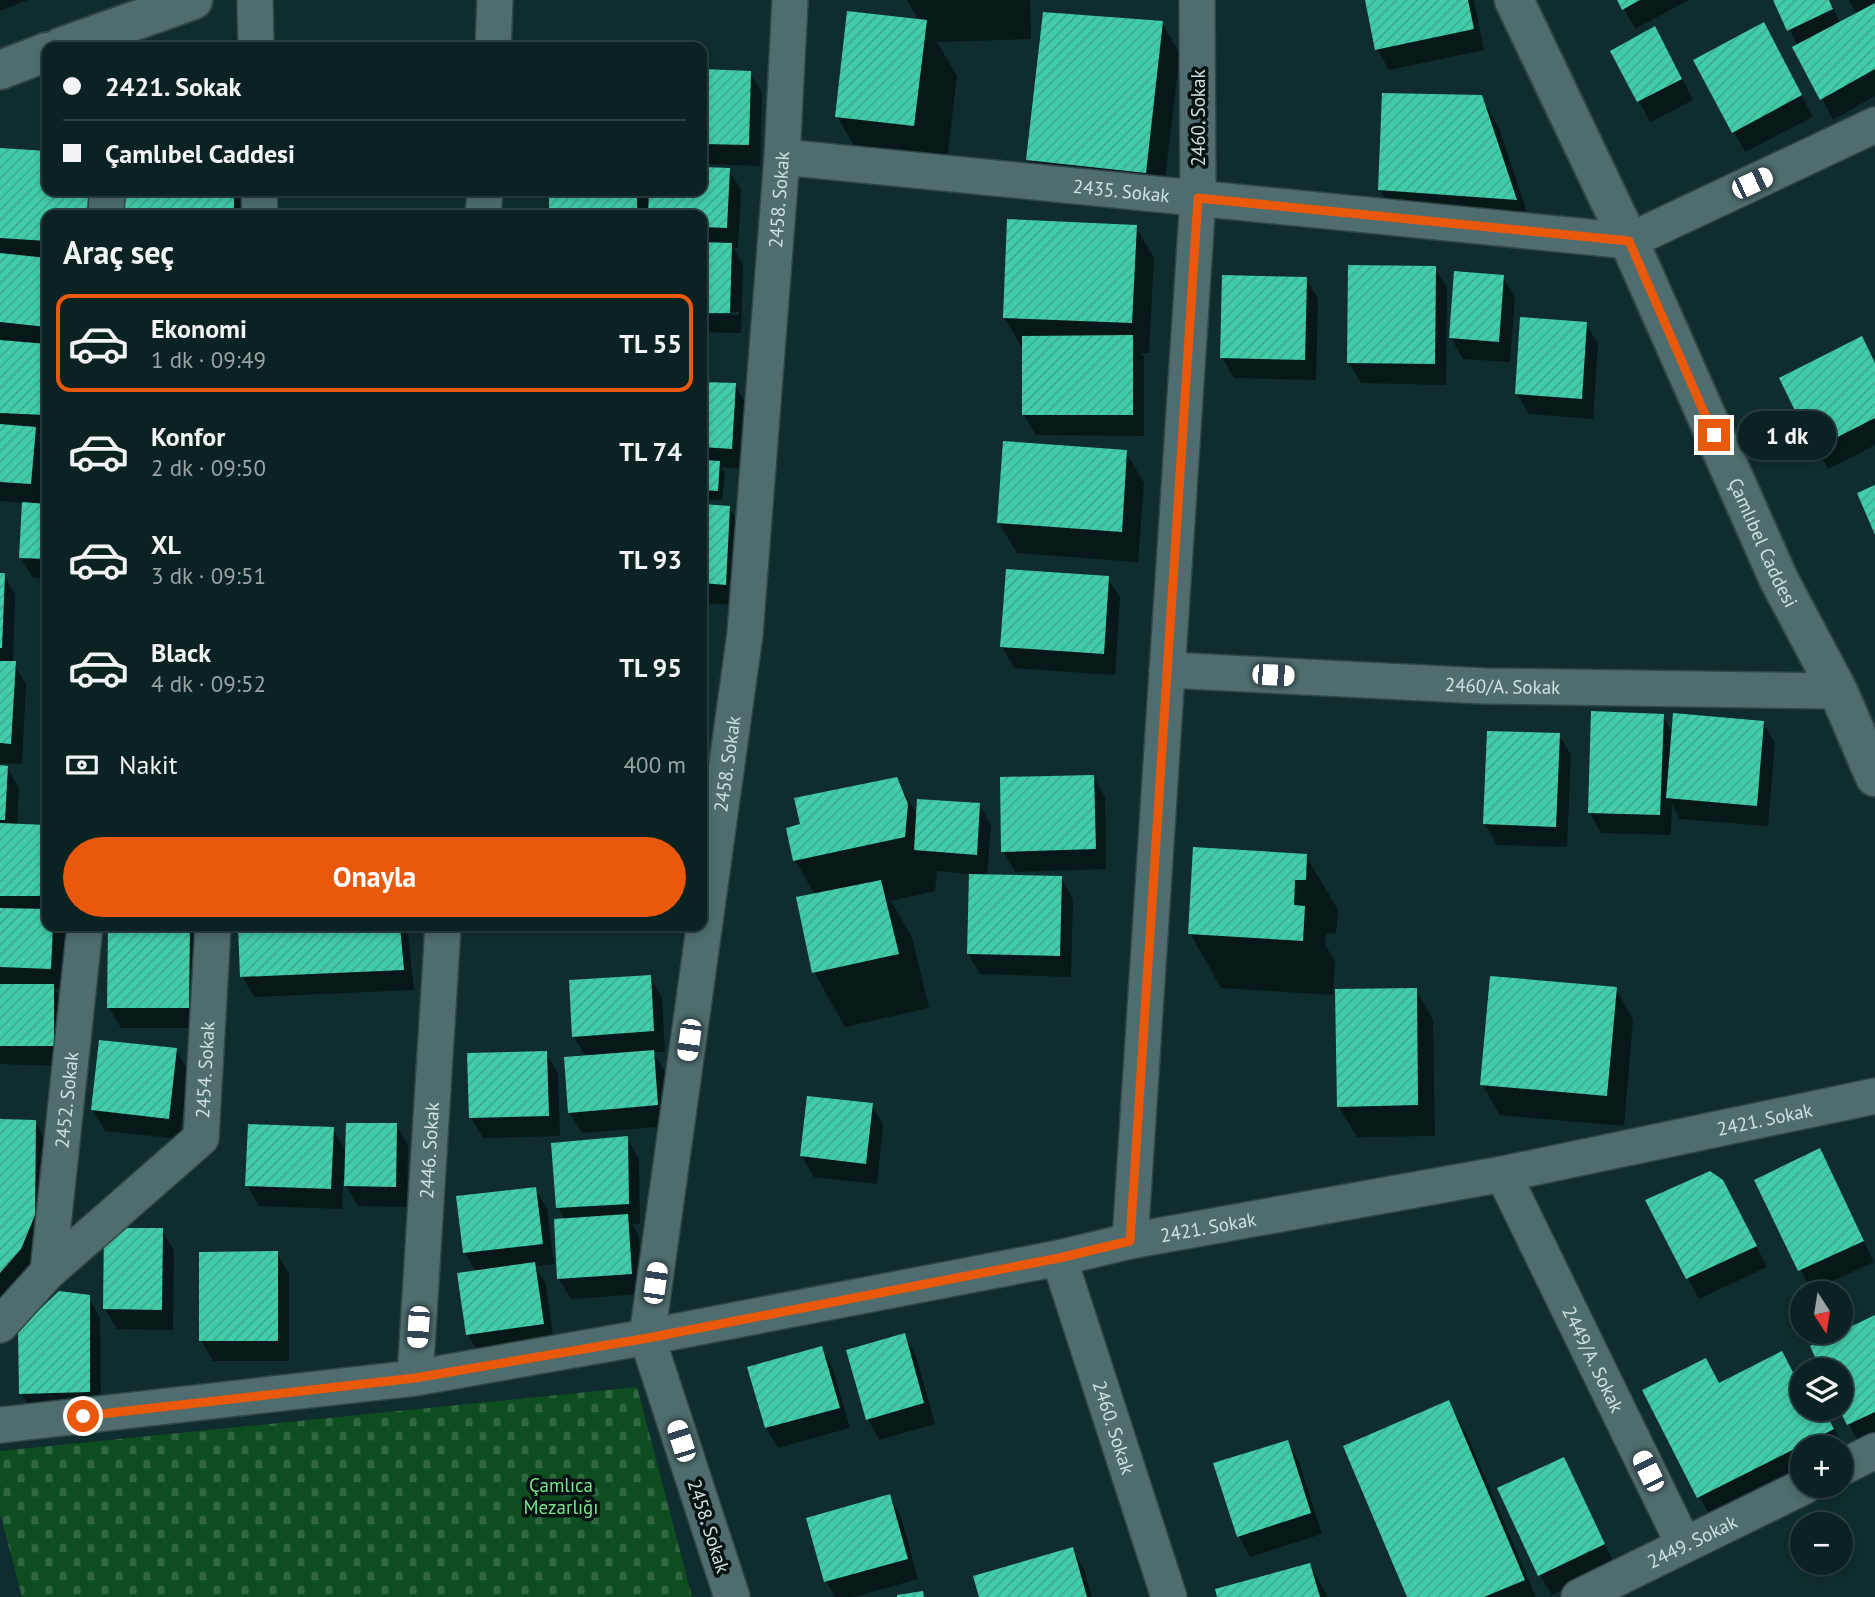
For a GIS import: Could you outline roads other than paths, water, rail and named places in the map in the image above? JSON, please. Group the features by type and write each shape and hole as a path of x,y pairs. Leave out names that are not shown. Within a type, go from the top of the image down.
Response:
{"street":[{"path":"89,42 111,38 193,0"},
{"path":"255,0 256,42"},
{"path":"492,42 495,0"},
{"name":"2458. Sokak","path":"707,910 745,634 782,157 790,0"},
{"name":"2460. Sokak","path":"1130,1241 1198,198 1197,0"},
{"name":"Çamlıbel Caddesi","path":"1514,0 1629,241 1779,580 1838,691 1875,777"},
{"path":"0,70 42,54"},
{"path":"1629,241 1875,125"},
{"name":"2435. Sokak","path":"782,157 1629,241"},
{"name":"2460/A. Sokak","path":"1167,670 1484,686 1838,691"},
{"name":"2452. Sokak","path":"48,1272 84,931"},
{"name":"2454. Sokak","path":"0,1325 48,1272 201,1138 213,931"},
{"name":"2446. Sokak","path":"415,1378 443,931"},
{"name":"2458. Sokak","path":"704,931 648,1338 732,1597"},
{"name":"2421. Sokak","path":"0,1425 415,1378 648,1338 1059,1258 1130,1241 1503,1174 1875,1096"},
{"name":"2449/A. Sokak","path":"1503,1174 1684,1545"},
{"name":"2460. Sokak","path":"1059,1258 1169,1597"},
{"path":"1853,1462 1875,1451"},
{"name":"2449. Sokak","path":"1578,1597 1790,1493"}],"park label":[{"name":"Çamlıca Mezarlığı","path":"561,1496"}]}
